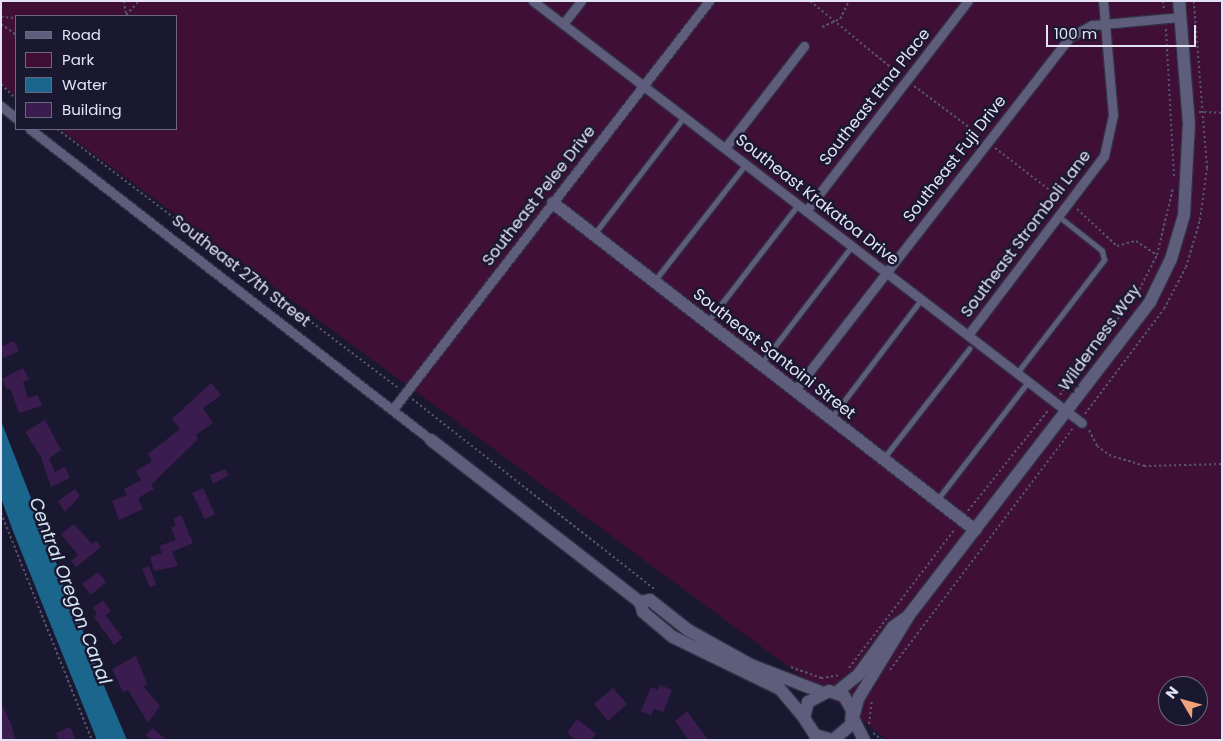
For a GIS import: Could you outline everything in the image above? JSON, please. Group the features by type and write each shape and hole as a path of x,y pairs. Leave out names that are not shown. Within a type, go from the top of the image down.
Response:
{"street":[{"name":"Southeast Krakatoa Drive","path":"533,1 1082,423"},
{"path":"563,24 581,1"},
{"name":"Southeast Pelee Drive","path":"393,409 709,1"},
{"name":"Southeast Etna Place","path":"806,211 968,1"},
{"name":"Southeast Stromboli Lane","path":"968,336 1096,169 1110,142 1112,115 1103,1"},
{"name":"Wilderness Way","path":"853,718 865,687 909,615 1150,302 1171,260 1184,215 1188,111 1179,1"},
{"name":"Southeast Fuji Drive","path":"795,390 1062,45 1080,29 1105,23 1180,17"},
{"path":"725,148 804,46"},
{"path":"1,106 15,117"},
{"name":"Southeast 27th Street","path":"31,130 431,440"},
{"name":"Southeast Santoini Street","path":"552,203 975,530"},
{"path":"431,440 640,602 643,612 673,637 780,689 804,718 813,738 833,740 846,732 853,718"},
{"path":"640,602 650,600 688,630 751,665 821,692 836,692 849,702 853,718 864,740"},
{"name":"Wilderness Way","path":"836,692 859,674 893,626 909,615"},
{"path":"804,718 808,702 821,692"}],"lane":[{"path":"593,235 684,117"},
{"path":"654,282 746,164"},
{"path":"707,323 798,205"},
{"path":"1017,373 1104,260 1102,251 1058,218"},
{"path":"761,364 852,246"},
{"path":"831,418 921,300"},
{"path":"883,459 969,350"},
{"path":"937,500 1028,382"}],"path":[{"path":"124,1 125,15"},
{"path":"126,15 139,1"},
{"path":"822,27 840,19 849,1"},
{"path":"782,664 822,678 834,678 847,670 1137,294 1157,255 1174,186 1163,1"},
{"path":"1194,1 1195,16"},
{"path":"1,17 15,18"},
{"path":"1,24 15,34"},
{"path":"1,84 15,97"},
{"path":"1188,111 1222,113"},
{"path":"58,130 405,394 664,597"},
{"path":"1082,423 1109,455 1144,466 1222,464"},
{"path":"1,514 92,740"}],"green space":[{"path":"1,1 1222,1 1222,740 888,740 61,130 178,130 178,15 15,15 15,95 1,85"}],"water":[{"path":"1,421 127,740 97,740 13,531 1,498"}],"building":[{"path":"14,341 19,351 3,358 1,347"},
{"path":"23,368 29,379 23,382 28,398 38,395 42,406 19,413 10,388 7,390 2,379"},
{"path":"211,383 221,395 203,408 213,423 196,435 198,439 151,485 154,489 138,498 143,509 119,520 112,501 127,495 124,489 141,480 136,471 152,461 148,454 180,429 172,419"},
{"path":"45,420 61,450 49,458 55,472 65,467 70,478 51,487 41,457 25,432"},
{"path":"225,469 229,475 213,484 210,475"},
{"path":"203,488 215,514 205,519 192,493"},
{"path":"75,489 80,496 65,512 58,501"},
{"path":"181,515 193,543 172,552 178,566 154,571 150,557 162,553 159,546 176,540 171,528 176,525 173,519"},
{"path":"74,524 92,544 96,541 101,547 76,567 71,561 78,555 61,534"},
{"path":"149,566 156,585 150,587 142,569"},
{"path":"98,572 106,582 91,595 82,584"},
{"path":"103,600 111,611 105,615 123,638 114,645 94,617 97,614 93,608"},
{"path":"136,656 147,684 143,686 160,706 148,723 128,690 123,692 112,669"},
{"path":"660,685 672,690 663,712 654,709 651,715 641,711 651,687 658,690"},
{"path":"613,688 627,704 608,721 594,704"},
{"path":"1,703 12,726 15,740 1,740"},
{"path":"687,711 708,740 689,740 675,721"},
{"path":"577,719 596,734 591,740 576,740 567,733"},
{"path":"70,727 76,740 59,740 56,733"},
{"path":"152,728 167,740 151,740 146,735"}],"water label":[{"name":"Central Oregon Canal","path":"70,591"}]}
